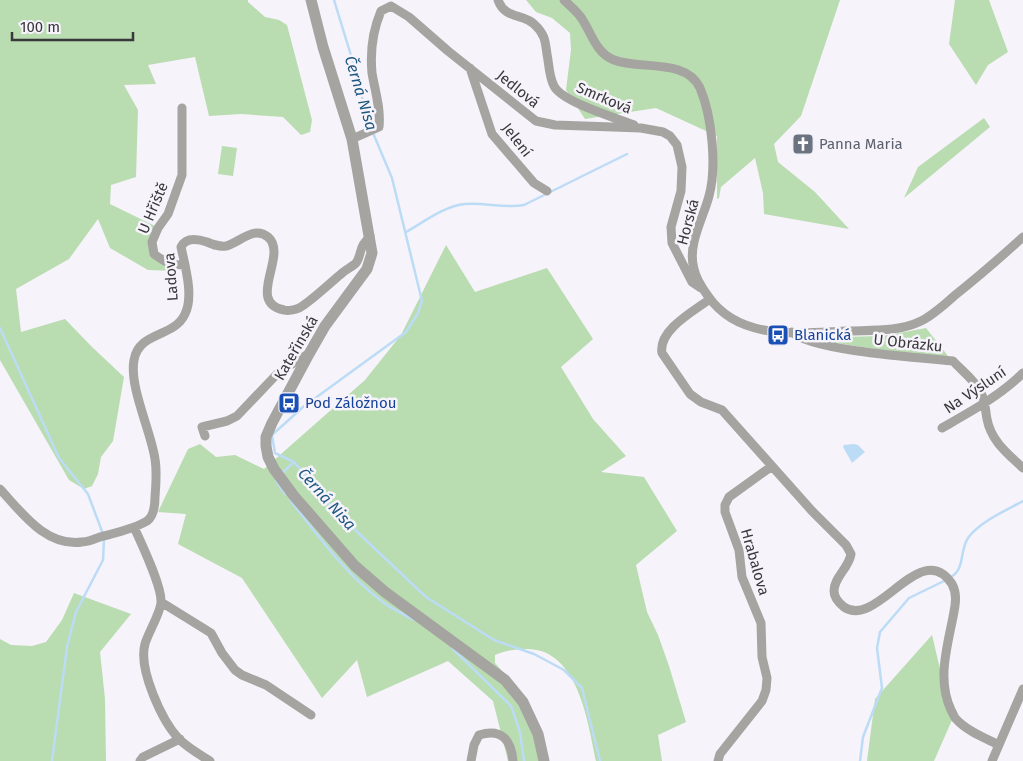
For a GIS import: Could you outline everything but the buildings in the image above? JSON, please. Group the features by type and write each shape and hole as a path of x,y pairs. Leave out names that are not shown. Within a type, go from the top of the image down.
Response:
{"street":[{"name":"Kateřinská","path":"311,0 323,47 358,137 372,253 367,269 325,326 308,354 266,437 268,457 274,469 294,496 354,566 385,592 505,680 523,702 538,734 544,761"},
{"name":"Smrková","path":"498,0 501,7 510,14 534,23 545,36 550,70 555,87 561,94 571,101 641,128"},
{"name":"Horská","path":"564,0 582,18 598,47 605,55 619,62 687,72 700,88 710,132 712,185 698,229 693,255 694,270 710,300 720,311 744,326 792,332 903,328 913,325 929,317 1023,237"},
{"name":"Jedlová","path":"358,137 379,127 380,117 372,72 372,54 374,34 381,11 391,6 409,17 536,122 555,125 641,128 663,132 670,136 677,145 682,167 681,191 671,227 671,237 692,282 703,290"},
{"name":"Jelení","path":"470,68 492,134 534,183 547,191"},
{"name":"U Hřiště","path":"182,108 182,175 168,214 158,228 152,242 154,254 162,260 172,265 185,265"},
{"name":"Ladova","path":"0,489 29,521 51,537 66,542 83,542 98,538 134,527 148,520 155,506 156,460 138,391 133,367 134,359 137,349 142,344 171,329 186,314 189,293 181,247 186,240 198,240 220,246 228,246 246,236 261,234 269,238 274,248 274,259 267,288 268,299 277,308 287,311 299,308 357,262 363,245 370,236"},
{"path":"710,300 682,318 664,337 660,346 662,353 690,394 701,402 722,410 846,545 851,554 850,562 835,583 834,594 845,608 854,610 864,608 886,597 917,572 930,570 940,573 952,584 956,598 943,672 945,698 956,720 999,746"},
{"name":"U Obrázku","path":"792,332 804,340 824,345 867,352 953,361 981,392 993,437 1007,454 1023,468"},
{"path":"204,436 202,427 227,421 237,416 278,373 308,354"},
{"name":"Na Výsluní","path":"942,428 985,403 1023,372"},
{"name":"Hrabalova","path":"718,761 720,754 762,702 767,678 762,657 761,623 742,577 739,550 725,512 725,505 729,497 772,466"},
{"path":"134,527 156,581 161,602 144,645 144,663 158,707 180,739 193,751 210,761"},
{"path":"161,602 211,633 222,653 242,676 266,685 311,715"},
{"path":"992,761 1022,695"},
{"path":"471,761 474,744 480,736 494,732 508,742 513,761"},
{"path":"140,761 143,757 180,739"}],"green space":[{"path":"0,0 248,0 265,17 279,20 287,25 312,120 310,132 301,135 283,117 241,114 209,116 195,57 148,65 156,84 124,85 138,110 136,177 111,185 110,204 155,226 149,241 149,252 156,259 177,271 148,270 110,248 98,219 69,259 16,289 21,332 65,319 124,377 113,441 101,457 98,474 92,486 84,489 69,480 0,360"},
{"path":"526,0 840,0 801,116 774,144 778,162 815,192 849,229 764,214 763,193 755,158 721,187 719,198 717,199 717,136 656,108 585,119 566,90 571,50 570,33 552,18 536,12"},
{"path":"955,0 989,0 1008,52 988,65 976,85 949,44"},
{"path":"984,118 990,127 904,198 918,167"},
{"path":"222,146 237,148 233,176 218,174"},
{"path":"446,245 475,292 547,268 593,339 561,367 593,419 626,456 601,472 644,477 677,531 636,565 647,612 658,635 669,666 686,722 658,735 662,761 596,761 584,710 570,676 559,662 546,653 529,649 512,650 495,655 495,663 518,689 548,761 508,761 493,701 448,661 367,697 357,660 322,698 242,578 178,544 186,514 158,512 188,449 200,444 216,457 235,455 264,469 365,380 401,335"},
{"path":"926,328 948,356 935,358 803,338 883,336"},
{"path":"74,593 131,614 100,652 105,699 106,761 0,761 0,639 11,645 32,646 46,642 62,620"},
{"path":"932,635 952,720 934,761 867,761 875,699"}],"water":[{"path":"844,445 858,445 865,452 852,463 843,447"}],"waterway":[{"name":"Černá Nisa","path":"334,0 353,62 370,128"},
{"name":"Černá Nisa","path":"373,133 392,178 422,301 418,313 406,332 303,407 272,435 275,453 294,462 336,512 426,597 494,640 534,654 564,670 582,688 600,761"},
{"path":"406,232 442,211 457,205 524,205 627,154"},
{"path":"0,328 59,458 88,494 103,534"},
{"path":"282,473 294,462"},
{"path":"276,478 285,494"},
{"path":"290,500 334,555 358,581 384,603 414,620"},
{"path":"949,578 958,570 965,543 973,532 994,517 1023,501"},
{"path":"52,761 67,647 76,612 103,560 104,539"},
{"path":"860,761 863,737 882,688 877,648 880,632 909,598 944,581"},
{"path":"453,649 511,706 520,732 524,761"}],"place":[{"name":"Panna Maria","path":"803,144"},
{"name":"Blanická","path":"778,335"},
{"name":"Pod Záložnou","path":"289,403"}]}
